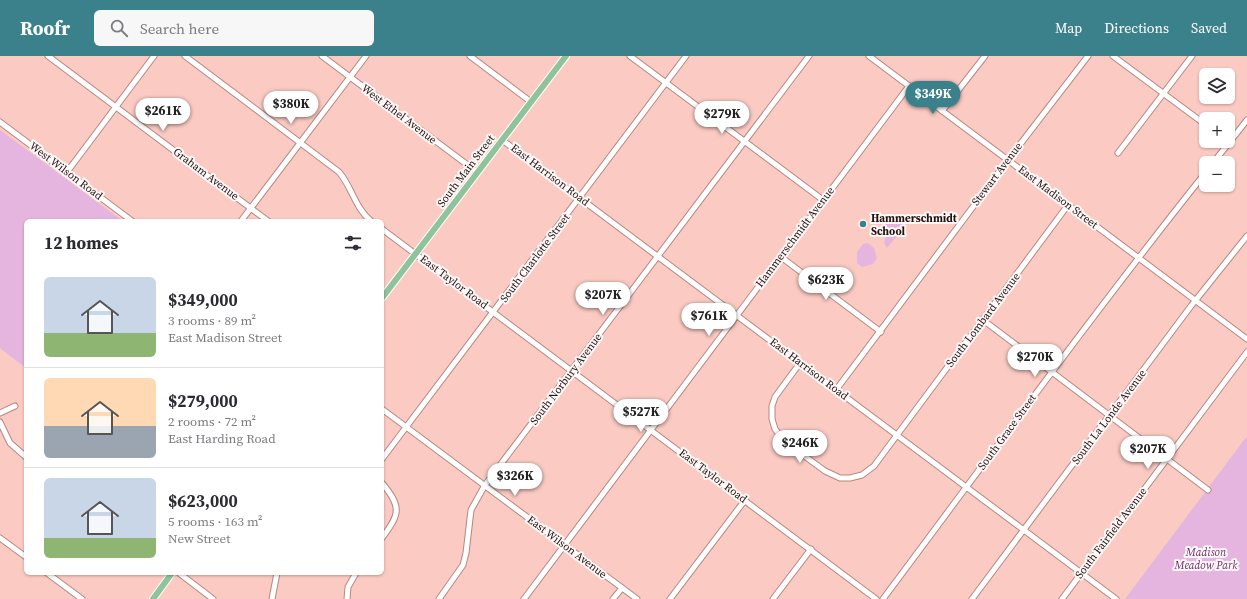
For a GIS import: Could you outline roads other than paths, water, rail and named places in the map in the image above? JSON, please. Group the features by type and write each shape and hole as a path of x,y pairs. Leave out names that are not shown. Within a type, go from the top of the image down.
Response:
{"main road":[{"name":"South Main Street","path":"384,295 566,56"},
{"path":"153,599 171,575"}],"street":[{"name":"Graham Avenue","path":"48,56 265,219"},
{"path":"67,172 154,56"},
{"path":"185,56 339,172 350,187 359,209 369,219"},
{"name":"West Ethel Avenue","path":"322,56 477,172"},
{"path":"243,219 366,56"},
{"path":"470,56 531,102"},
{"path":"630,56 823,200"},
{"name":"South Charlotte Street","path":"384,456 686,56"},
{"name":"South Norbury Avenue","path":"439,599 463,565 466,553 471,510 485,485 809,56"},
{"name":"East Madison Street","path":"869,56 1247,338"},
{"path":"877,62 881,56"},
{"path":"942,111 985,56"},
{"name":"Stewart Avenue","path":"836,390 881,332 1008,160 1088,56"},
{"path":"1113,56 1199,120"},
{"path":"1118,153 1192,56"},
{"name":"Hammerschmidt Avenue","path":"524,599 909,86"},
{"path":"1235,135 1247,120"},
{"name":"West Wilson Road","path":"0,122 129,219"},
{"name":"East Harrison Road","path":"502,140 1116,599"},
{"path":"1218,156 1224,148"},
{"name":"South Grace Street","path":"883,599 1051,371 1138,256 1199,181"},
{"name":"South Lombard Avenue","path":"800,363 775,397 772,406 772,419 775,429 784,441 824,471 840,478 850,478 862,475 874,466 1068,205"},
{"name":"East Taylor Road","path":"384,230 876,599"},
{"name":"South La Londe Avenue","path":"972,599 1196,300 1247,236"},
{"path":"781,257 881,332"},
{"path":"983,320 1208,490"},
{"name":"South Fairfield Avenue","path":"1062,599 1247,352"},
{"path":"0,413 16,406"},
{"name":"East Wilson Avenue","path":"384,410 637,599"},
{"path":"0,422 10,443 24,455"},
{"path":"384,486 394,498 397,511 394,522 384,535"},
{"path":"670,599 745,500"},
{"path":"0,538 24,556"},
{"path":"774,599 811,549"},
{"path":"50,575 82,599"},
{"path":"182,575 213,599"},
{"path":"272,599 277,575"},
{"path":"347,599 348,587 355,575"},
{"path":"613,599 622,588"}],"place":[{"name":"Hammerschmidt School","path":"863,224"}],"park label":[{"name":"Madison Meadow Park","path":"1206,558"}]}
